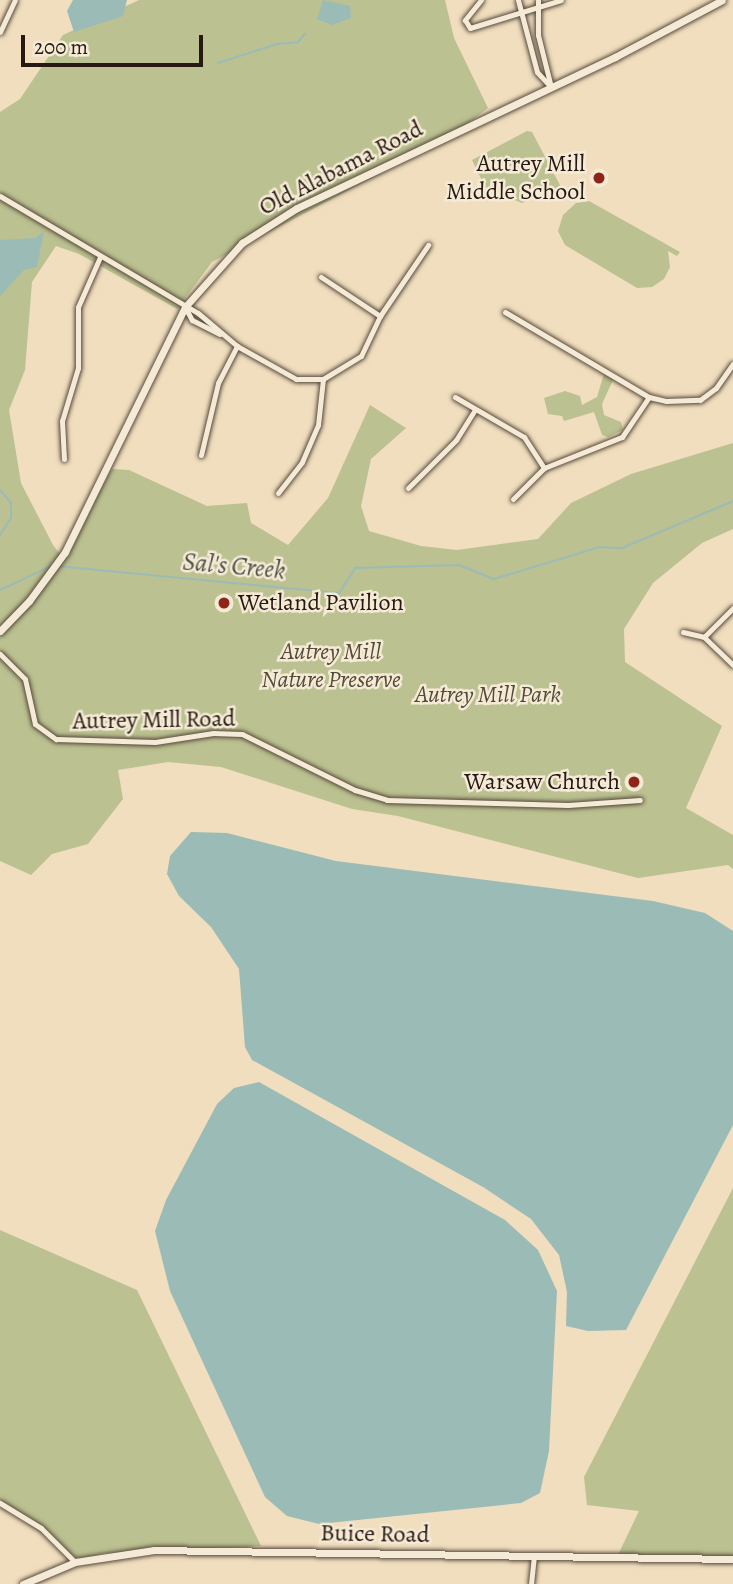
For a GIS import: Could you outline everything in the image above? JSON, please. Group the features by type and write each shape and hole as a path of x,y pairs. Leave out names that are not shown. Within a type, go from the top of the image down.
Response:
{"main road":[{"name":"Old Alabama Road","path":"0,631 29,601 65,552 185,307 221,263 280,216 551,87 722,0"},
{"name":"Buice Road","path":"23,1584 75,1562 154,1550 733,1559"}],"street":[{"path":"0,32 15,0"},
{"path":"481,0 465,20 470,28 523,12 538,3 561,0"},
{"path":"518,0 537,72 551,87"},
{"path":"538,3 538,35 551,87"},
{"path":"0,196 185,307 192,320 220,334 284,375 323,379 361,356 380,316 428,245"},
{"path":"64,459 62,421 78,368 78,307 100,257"},
{"path":"321,277 380,316"},
{"path":"505,312 649,397 678,404 700,400 716,388 733,364"},
{"path":"201,455 218,383 237,346"},
{"path":"278,493 302,462 318,425 323,379"},
{"path":"454,397 524,437 544,468"},
{"path":"513,499 544,468 622,437 649,397"},
{"path":"408,488 456,440 475,409"},
{"path":"704,637 733,608"},
{"path":"683,632 704,637 733,666"},
{"name":"Autrey Mill Road","path":"0,654 25,679 35,724 56,739 155,742 213,733 242,734 355,790 387,800 568,805 640,800"},
{"path":"0,1503 41,1528 75,1562"},
{"path":"531,1584 534,1556"}],"green space":[{"path":"139,0 445,0 454,38 488,108 450,137 212,262 177,309 79,254 56,246 32,282 25,370 9,410 21,483 53,545 62,557 112,469 129,470 207,506 247,503 251,523 288,545 328,498 370,405 406,428 371,459 361,506 369,531 421,546 457,550 538,539 571,503 631,474 733,443 733,529 702,543 653,583 624,629 625,662 722,726 686,808 733,835 733,869 728,865 638,878 398,816 352,809 221,767 168,762 118,770 123,799 88,844 52,854 31,875 0,861 0,112 20,99 63,35"},
{"path":"527,131 532,132 561,187 522,203 485,187 472,160"},
{"path":"589,201 680,252 677,256 668,251 670,267 664,279 652,287 637,288 565,245 558,231 563,215 576,203"},
{"path":"604,374 613,380 602,404 604,415 621,422 623,430 608,437 602,435 594,412 564,421 562,416 548,414 544,398 565,391 580,396 582,405 597,397"},
{"path":"733,1188 733,1562 617,1557 639,1511 587,1505 584,1477"},
{"path":"0,1230 137,1290 261,1546 104,1553 80,1560 0,1504"}],"water":[{"path":"73,0 127,0 123,16 74,32 67,11"},
{"path":"323,0 350,6 351,18 332,25 317,19"},
{"path":"44,231 37,267 24,270 0,296 0,240 35,238"},
{"path":"191,832 227,833 336,861 653,901 705,913 733,931 733,1125 626,1330 588,1331 566,1326 567,1292 559,1255 531,1219 483,1187 252,1060 245,1047 239,969 211,927 179,896 167,874 170,856"},
{"path":"259,1082 505,1220 538,1250 557,1291 549,1451 540,1493 521,1503 319,1524 287,1516 265,1497 170,1291 155,1231 166,1200 217,1104 234,1088"}],"waterway":[{"path":"218,63 277,44 298,42 305,34"},
{"path":"0,490 11,503 11,518 0,535"},
{"name":"Sal's Creek","path":"57,566 339,593 355,568 459,565 494,579 600,547 622,548 733,501"},
{"name":"Sal's Creek","path":"0,590 51,566"}],"place":[{"name":"Autrey Mill Middle School","path":"599,178"},
{"name":"Wetland Pavilion","path":"224,603"},
{"name":"Warsaw Church","path":"634,782"}],"park label":[{"name":"Autrey Mill Nature Preserve","path":"331,666"},
{"name":"Autrey Mill Park","path":"488,695"}]}
